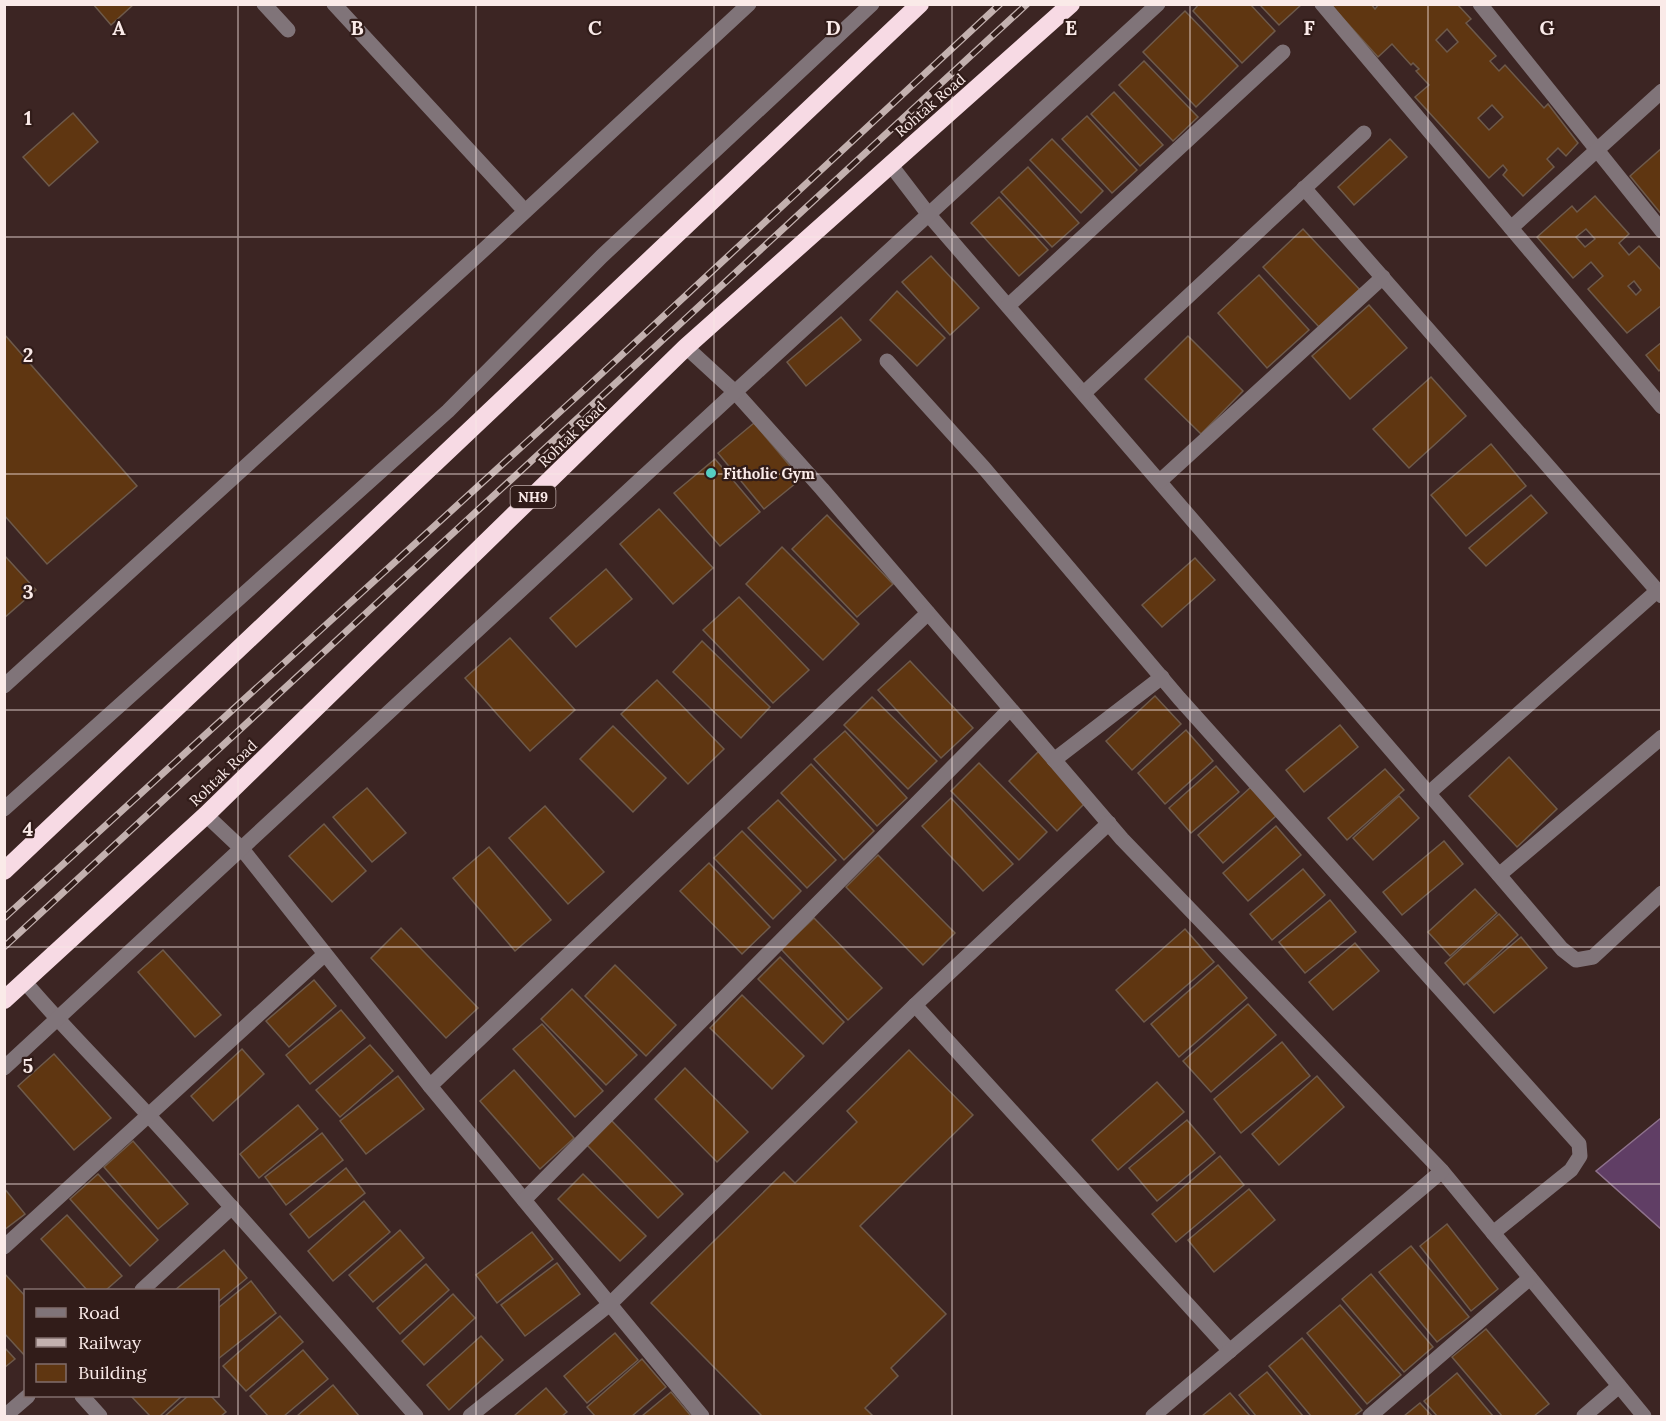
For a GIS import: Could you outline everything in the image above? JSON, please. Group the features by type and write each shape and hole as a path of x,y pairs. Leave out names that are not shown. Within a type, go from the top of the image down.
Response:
{"highway":[{"path":"4,871 920,4"},
{"name":"Rohtak Road","path":"4,1000 206,815 686,347 1071,4"}],"street":[{"path":"264,4 288,30"},
{"path":"334,4 525,211"},
{"path":"4,686 161,546 749,4"},
{"path":"4,809 448,411 602,256 872,4"},
{"path":"4,1068 58,1021 735,392 1158,4"},
{"path":"1323,4 1662,407"},
{"path":"1480,4 1662,231"},
{"path":"1008,306 1283,52"},
{"path":"1511,228 1662,91"},
{"path":"1084,393 1364,133"},
{"path":"890,164 929,215 1562,949 1576,960 1593,957 1662,893"},
{"path":"1304,188 1659,593 1429,793"},
{"path":"1160,481 1383,278"},
{"path":"686,347 735,392 1109,823 1442,1171 1644,1416"},
{"path":"887,361 984,468 1162,677 1579,1144 1580,1156 1571,1170 1493,1233"},
{"path":"430,1086 928,613"},
{"path":"1054,760 1162,677"},
{"path":"524,1200 1010,709"},
{"path":"1499,875 1662,737"},
{"path":"206,815 242,849 430,1086 702,1416"},
{"path":"470,1416 610,1304 915,1005 1109,823"},
{"path":"4,1247 325,954"},
{"path":"25,981 58,1021 232,1207 416,1416"},
{"path":"915,1005 1230,1351"},
{"path":"1153,1416 1442,1171"},
{"path":"143,1289 232,1207"},
{"path":"1370,1416 1530,1278"},
{"path":"1584,1416 1619,1386"},
{"path":"5,1416 26,1397"},
{"path":"84,1397 99,1416"}],"shaded area":[{"path":"1661,1118 1661,1229 1596,1171"}],"building":[{"path":"93,4 134,4 111,25"},
{"path":"1199,4 1250,4 1275,31 1242,63 1193,11"},
{"path":"1259,4 1302,4 1279,25"},
{"path":"1330,4 1371,4 1375,9 1379,4 1457,4 1471,19 1466,23 1496,56 1490,61 1499,71 1505,65 1544,108 1548,104 1578,143 1566,156 1558,148 1547,159 1554,167 1523,196 1503,175 1507,170 1503,165 1489,178 1415,97 1429,85 1416,71 1419,69 1413,63 1411,65 1392,44 1378,57","holes":["1447,29 1458,42 1447,52 1436,40","1492,105 1503,117 1489,130 1478,118"]},
{"path":"1185,11 1238,66 1196,107 1143,52"},
{"path":"1144,61 1198,117 1173,141 1119,85"},
{"path":"1114,92 1163,145 1140,166 1091,114"},
{"path":"73,113 98,142 49,186 23,157"},
{"path":"1087,116 1137,170 1112,193 1062,139"},
{"path":"1052,139 1103,191 1081,213 1030,160"},
{"path":"1390,139 1407,157 1354,205 1338,187"},
{"path":"1662,148 1662,215 1630,176"},
{"path":"1028,167 1079,223 1052,247 1001,192"},
{"path":"1595,196 1629,234 1619,243 1629,255 1639,246 1662,271 1662,305 1627,333 1588,289 1603,276 1591,262 1573,278 1537,237 1572,206 1577,212","holes":["1586,229 1595,239 1585,247 1576,237","1634,281 1641,290 1636,295 1628,286"]},
{"path":"999,197 1048,250 1019,276 971,223"},
{"path":"1303,229 1361,291 1320,328 1263,267"},
{"path":"931,256 979,308 950,335 902,282"},
{"path":"1259,275 1309,330 1267,368 1218,313"},
{"path":"897,291 945,338 917,366 870,320"},
{"path":"1369,305 1407,348 1350,399 1312,356"},
{"path":"841,317 861,340 806,386 787,362"},
{"path":"4,334 137,486 47,564 4,515"},
{"path":"1188,336 1243,391 1201,434 1145,379"},
{"path":"1662,342 1662,368 1659,371 1646,355"},
{"path":"1431,377 1466,416 1409,468 1373,429"},
{"path":"754,423 801,479 764,509 718,453"},
{"path":"1491,444 1526,486 1466,536 1431,495"},
{"path":"715,459 760,512 720,546 674,493"},
{"path":"1531,495 1547,513 1486,566 1469,548"},
{"path":"659,509 713,568 673,604 620,544"},
{"path":"827,515 893,584 857,617 792,549"},
{"path":"782,547 859,624 823,660 746,584"},
{"path":"4,555 36,590 4,618"},
{"path":"1195,558 1215,580 1162,627 1142,605"},
{"path":"606,569 632,599 576,647 550,618"},
{"path":"739,597 809,670 773,703 703,630"},
{"path":"510,638 575,710 530,751 465,678"},
{"path":"702,641 770,707 741,738 673,672"},
{"path":"910,661 973,728 941,758 878,690"},
{"path":"657,680 724,749 688,784 621,714"},
{"path":"1155,696 1181,724 1132,770 1106,741"},
{"path":"872,697 937,761 908,789 844,725"},
{"path":"1340,725 1358,747 1304,792 1286,770"},
{"path":"613,726 666,778 633,812 580,759"},
{"path":"1186,730 1213,761 1165,804 1138,773"},
{"path":"845,731 907,798 877,826 814,759"},
{"path":"1039,751 1088,800 1057,831 1009,781"},
{"path":"1509,757 1557,809 1517,847 1469,796"},
{"path":"979,763 1047,832 1019,860 951,791"},
{"path":"811,764 874,831 844,860 781,793"},
{"path":"1216,766 1239,792 1191,833 1169,808"},
{"path":"1385,769 1404,790 1347,840 1328,818"},
{"path":"1251,787 1276,816 1223,863 1198,835"},
{"path":"367,788 406,833 372,862 333,817"},
{"path":"1399,796 1419,818 1373,860 1353,838"},
{"path":"951,798 1013,864 983,891 922,826"},
{"path":"778,800 836,860 807,888 748,828"},
{"path":"545,806 604,872 568,904 509,838"},
{"path":"324,824 366,871 332,902 289,856"},
{"path":"1276,826 1301,855 1248,901 1223,873"},
{"path":"742,831 801,891 773,919 714,858"},
{"path":"1444,841 1463,864 1402,915 1383,892"},
{"path":"489,847 551,920 515,951 453,878"},
{"path":"878,855 955,933 923,965 846,887"},
{"path":"709,863 770,927 742,954 680,891"},
{"path":"1303,869 1325,895 1272,940 1250,914"},
{"path":"1475,889 1497,913 1450,956 1428,932"},
{"path":"1330,900 1356,932 1305,973 1279,942"},
{"path":"1499,914 1518,935 1464,985 1445,963"},
{"path":"814,918 882,988 848,1020 781,949"},
{"path":"401,928 478,1008 446,1038 371,958"},
{"path":"1185,929 1214,962 1144,1022 1116,990"},
{"path":"1521,937 1547,968 1494,1013 1467,983"},
{"path":"1355,943 1379,971 1333,1010 1309,982"},
{"path":"163,950 221,1015 195,1037 138,972"},
{"path":"780,957 844,1022 823,1044 758,979"},
{"path":"615,965 676,1025 646,1056 585,996"},
{"path":"1218,965 1247,998 1179,1057 1151,1024"},
{"path":"314,980 336,1006 289,1047 266,1021"},
{"path":"572,989 637,1055 606,1085 541,1019"},
{"path":"742,995 804,1056 772,1089 710,1028"},
{"path":"1248,1004 1276,1035 1211,1092 1183,1061"},
{"path":"341,1010 365,1038 310,1084 286,1055"},
{"path":"542,1024 603,1091 575,1117 513,1049"},
{"path":"1282,1042 1310,1076 1241,1133 1214,1099"},
{"path":"370,1045 393,1071 340,1117 316,1090"},
{"path":"242,1049 264,1074 213,1121 191,1096"},
{"path":"909,1050 973,1115 860,1226 946,1314 891,1368 898,1376 865,1408 873,1416 762,1416 651,1303 784,1172 795,1183 857,1122 847,1111"},
{"path":"54,1054 111,1118 74,1150 18,1086"},
{"path":"685,1068 748,1132 717,1162 655,1099"},
{"path":"514,1070 574,1138 540,1169 480,1101"},
{"path":"398,1076 424,1109 366,1154 340,1121"},
{"path":"1317,1076 1344,1107 1279,1165 1252,1134"},
{"path":"1157,1082 1184,1112 1118,1170 1092,1140"},
{"path":"298,1105 318,1129 259,1178 240,1154"},
{"path":"611,1120 683,1194 658,1218 586,1144"},
{"path":"1187,1120 1215,1153 1157,1201 1129,1168"},
{"path":"322,1133 343,1160 286,1205 265,1177"},
{"path":"133,1141 188,1204 158,1229 104,1167"},
{"path":"1220,1156 1244,1185 1176,1242 1152,1214"},
{"path":"346,1168 365,1193 309,1238 290,1214"},
{"path":"98,1174 158,1240 130,1266 70,1199"},
{"path":"583,1174 646,1236 620,1261 558,1199"},
{"path":"4,1188 25,1214 4,1230"},
{"path":"1249,1189 1275,1220 1214,1272 1188,1240"},
{"path":"364,1201 390,1232 333,1281 308,1251"},
{"path":"67,1215 122,1276 107,1289 86,1289 41,1239"},
{"path":"1447,1224 1498,1289 1471,1311 1420,1246"},
{"path":"400,1230 424,1258 373,1302 349,1275"},
{"path":"532,1232 553,1259 497,1303 476,1275"},
{"path":"1411,1246 1469,1317 1437,1342 1379,1272"},
{"path":"224,1250 247,1278 219,1301 219,1289 176,1289"},
{"path":"557,1263 580,1294 525,1336 501,1305"},
{"path":"426,1264 449,1290 400,1334 377,1308"},
{"path":"4,1273 24,1295 24,1355 4,1333"},
{"path":"1371,1274 1433,1347 1404,1372 1342,1299"},
{"path":"251,1281 276,1313 219,1358 219,1307"},
{"path":"453,1294 475,1318 424,1365 402,1341"},
{"path":"1340,1305 1401,1375 1367,1404 1307,1333"},
{"path":"280,1316 303,1342 246,1391 223,1366"},
{"path":"1486,1329 1549,1404 1534,1416 1502,1416 1452,1357"},
{"path":"615,1333 638,1360 587,1403 564,1376"},
{"path":"481,1336 503,1360 449,1410 427,1385"},
{"path":"1302,1338 1362,1410 1354,1416 1311,1416 1269,1366"},
{"path":"4,1347 15,1359 4,1368"},
{"path":"303,1350 328,1379 284,1416 268,1416 250,1396"},
{"path":"642,1359 666,1387 632,1416 595,1416 587,1407"},
{"path":"1267,1372 1303,1416 1256,1416 1239,1395"},
{"path":"1457,1373 1493,1416 1437,1416 1424,1401"},
{"path":"333,1385 359,1416 297,1416"},
{"path":"546,1388 567,1412 562,1416 514,1416"},
{"path":"671,1392 691,1416 642,1416"},
{"path":"1230,1393 1250,1416 1202,1416"},
{"path":"132,1397 181,1397 160,1416 150,1416"},
{"path":"187,1397 212,1397 226,1412 221,1416 165,1416"},
{"path":"1420,1403 1432,1416 1404,1416"}],"railway":[{"path":"4,918 585,389 1000,4"},
{"path":"4,947 1027,4"}],"place":[{"name":"Fitholic Gym","path":"711,473"}]}
